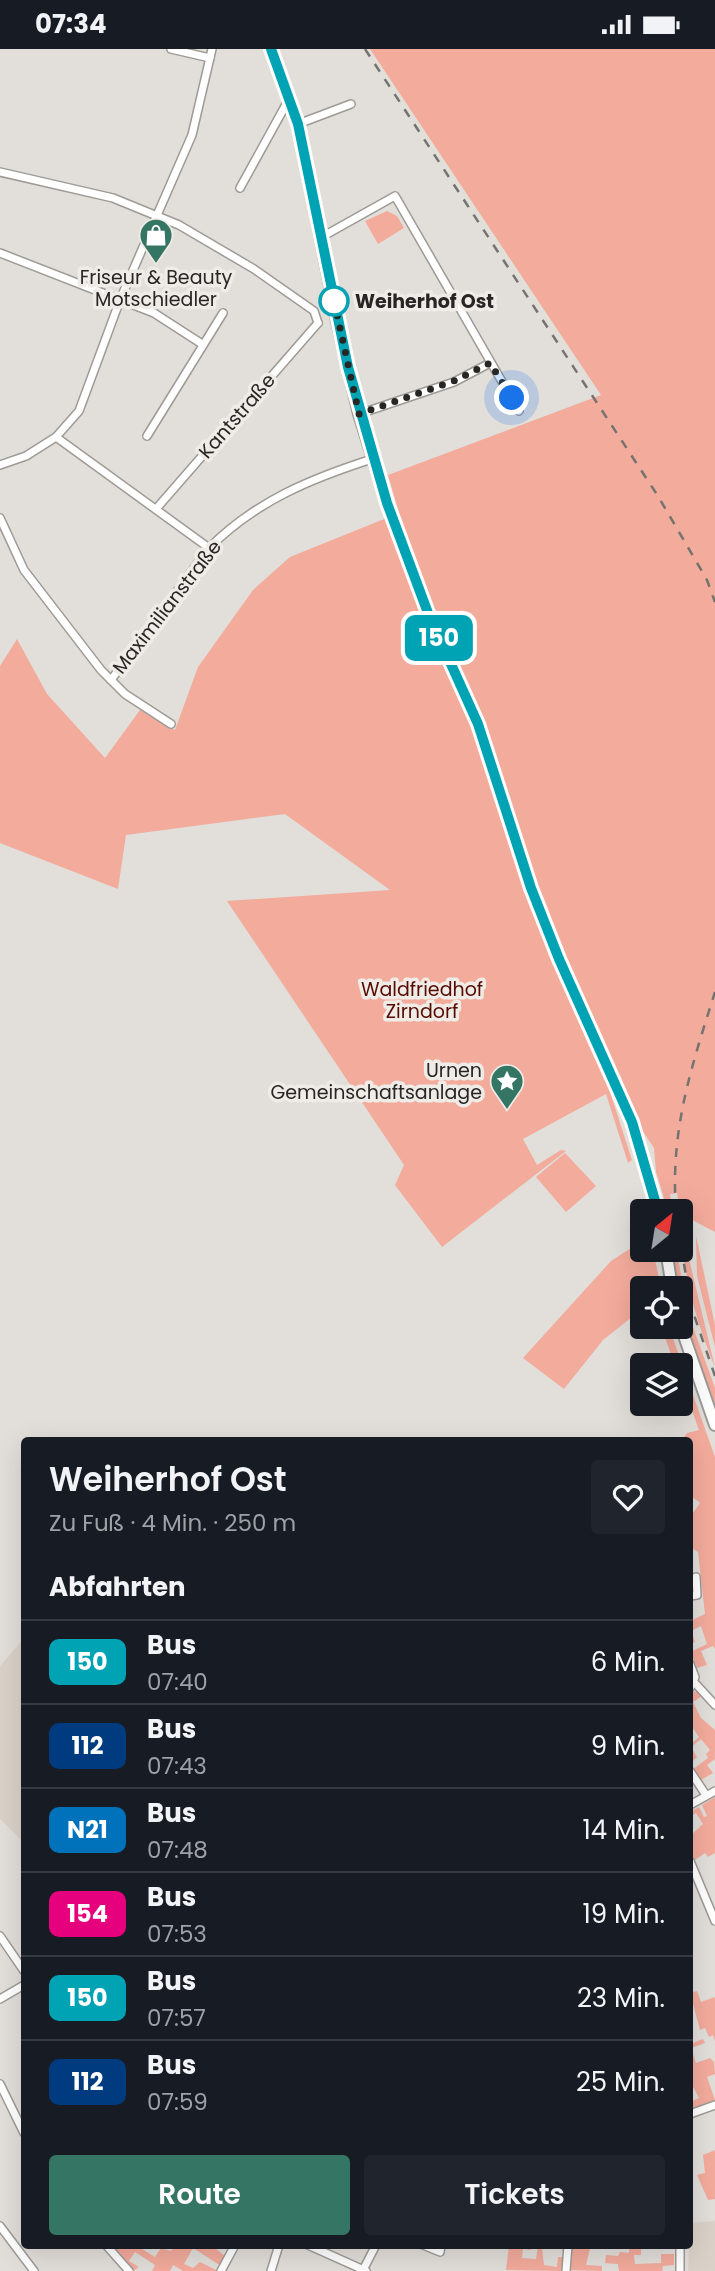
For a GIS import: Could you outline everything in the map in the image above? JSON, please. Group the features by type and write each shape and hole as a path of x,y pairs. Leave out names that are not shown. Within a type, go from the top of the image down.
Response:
{"street":[{"path":"171,49 210,58"},
{"path":"0,465 26,456 56,437 79,411 88,393 120,300 192,135 212,49"},
{"path":"271,49 298,124 337,321 372,459 428,613 478,724 531,888 559,959 618,1088 655,1199"},
{"path":"240,188 289,99"},
{"path":"298,124 351,104"},
{"path":"0,172 113,198 158,216 254,269 314,311 318,323 337,321"},
{"path":"320,238 395,196 519,411"},
{"path":"0,253 154,313 202,344"},
{"path":"147,436 223,313"},
{"name":"Kantstraße","path":"156,509 318,323"},
{"path":"359,414 454,381 490,363"},
{"path":"56,437 209,548"},
{"name":"Maximilianstraße","path":"111,680 209,548 241,519 284,491 372,459"},
{"path":"0,518 24,570 111,680 125,694 171,724"},
{"path":"685,1339 715,1425"},
{"path":"693,1596 697,1595 696,1577"},
{"path":"693,1686 715,1705"},
{"path":"693,1776 706,1795"},
{"path":"693,1803 715,1791"},
{"path":"693,1868 715,1920"},
{"path":"0,1936 21,1967"},
{"path":"0,1999 21,1987"},
{"path":"0,2084 21,2127"},
{"path":"693,2113 715,2105"},
{"path":"0,2226 34,2271"},
{"path":"111,2249 129,2271"},
{"path":"221,2271 233,2249"},
{"path":"271,2271 278,2249"},
{"path":"317,2249 365,2270 374,2249"},
{"path":"566,2271 568,2249"},
{"path":"680,2249 680,2271"}],"shaded area":[{"path":"21,1642 21,1840 0,1819 0,1666"},
{"path":"715,2221 715,2271 688,2271 689,2249 693,2249 693,2223"}],"green space":[{"name":"Waldfriedhof Zirndorf","path":"370,49 715,49 715,1232 693,1220 693,1199 678,1199 677,1193 670,1194 671,1199 664,1199 656,1172 654,1148 638,1124 623,1086 615,1090 630,1124 630,1138 613,1091 610,1092 632,1160 628,1163 606,1094 523,1139 537,1165 561,1150 566,1151 442,1247 395,1185 404,1165 227,901 390,890 285,814 126,835 118,889 0,843 0,666 17,639 47,694 105,758 140,710 175,730 198,667 253,590 290,557 399,513 388,475 601,395"},
{"path":"387,211 397,216 404,228 378,244 365,221"},
{"path":"565,1153 596,1186 566,1212 536,1177"},
{"path":"696,1236 715,1325 715,1347 697,1276"},
{"path":"630,1249 630,1262 656,1262 658,1276 630,1276 630,1319 603,1340 564,1389 523,1358 611,1261"},
{"path":"674,1262 679,1262 681,1276 676,1276"},
{"path":"685,1262 690,1262 715,1367 693,1302 693,1276 688,1276"},
{"path":"693,1327 715,1388 715,1408 691,1345"},
{"path":"665,1339 673,1339 678,1353 671,1353"},
{"path":"693,1395 715,1457 715,1649 713,1646 701,1651 707,1665 697,1668 693,1651 707,1644 701,1626 693,1630 693,1620 705,1614 698,1552 693,1549 693,1513 700,1503 693,1497 693,1437 684,1437 687,1433 699,1430 693,1413"},
{"path":"693,1691 705,1694 693,1702"},
{"path":"693,1702 701,1718 715,1730 715,1759 707,1765 713,1773 701,1780 693,1769 708,1758 706,1754 710,1750 701,1739 693,1745 699,1737 693,1728"},
{"path":"715,1797 715,1853 708,1857 705,1853 695,1860 693,1833 703,1824 696,1813 693,1815 693,1810 699,1807 704,1817 707,1816 702,1805"},
{"path":"697,1991 701,2002 715,1997 715,2041 713,2035 709,2037 705,2028 700,2030 693,2004 693,1992"},
{"path":"703,2039 705,2043 693,2047 693,2043"},
{"path":"693,2054 696,2063 710,2058 714,2062 715,2074 707,2077 715,2100 693,2108 693,2101 699,2098 693,2087"},
{"path":"715,2150 715,2199 708,2200 697,2175 705,2173 703,2155"},
{"path":"142,2249 155,2257 160,2249 192,2249 184,2264 193,2268 200,2262 218,2271 183,2271 173,2265 170,2271 152,2271 155,2265 135,2252 129,2261 139,2267 133,2271 115,2250"},
{"path":"195,2249 216,2249 226,2257 221,2266"},
{"path":"509,2249 523,2249 522,2258 536,2259 537,2249 542,2249 544,2265 557,2267 558,2257 564,2257 563,2271 506,2270"},
{"path":"570,2249 590,2249 586,2265 602,2266 602,2271 568,2270"},
{"path":"629,2249 641,2249 641,2255 634,2255 635,2264 661,2263 661,2254 674,2254 674,2265 663,2266 662,2271 619,2271 618,2264 605,2263 606,2255 618,2256 620,2252 629,2253"}],"railway":[{"path":"365,49 658,496 707,580 715,602"},
{"path":"676,1199 679,1126 691,1073 715,992"},
{"path":"684,1262 691,1306 715,1376"}],"bus line":[{"name":"150","path":"271,49 298,124 337,321 372,459 428,613 478,724 531,888 559,959 632,1122 654,1199"}],"place":[{"name":"Friseur & Beauty Motschiedler","path":"156,265"},
{"name":"Weiherhof Ost","path":"334,301"},
{"name":"Urnen Gemeinschaftsanlage","path":"507,1111"}],"route":[{"path":"334,301 333,296 359,414 454,381 490,363 512,398"}]}
